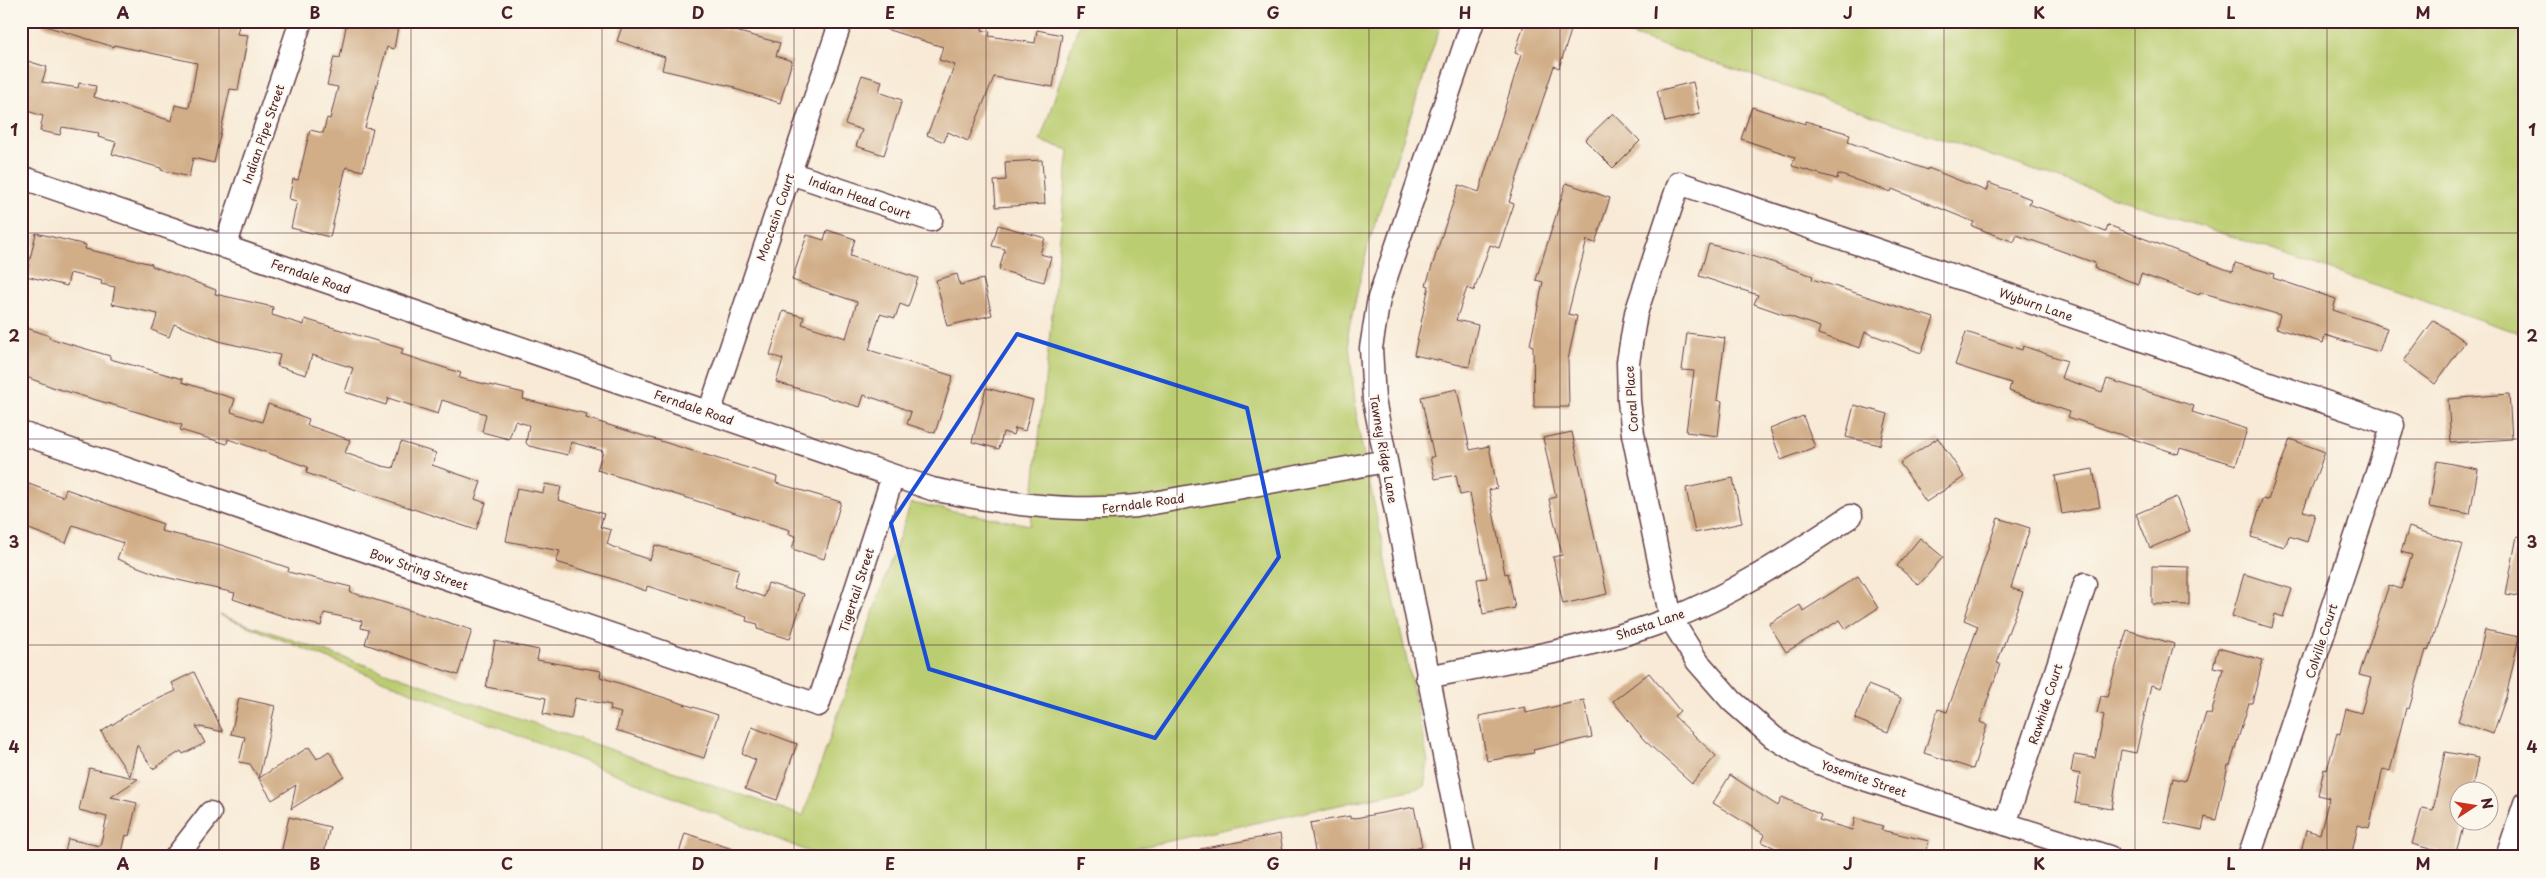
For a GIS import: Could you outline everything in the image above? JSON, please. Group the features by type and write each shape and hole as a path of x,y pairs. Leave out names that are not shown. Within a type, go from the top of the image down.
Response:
{"street":[{"name":"Indian Pipe Street","path":"225,247 301,21"},
{"name":"Tawney Ridge Lane","path":"1464,857 1427,678 1374,400 1371,348 1379,298 1473,21"},
{"name":"Moccasin Court","path":"709,413 790,173 838,22"},
{"name":"Indian Head Court","path":"790,173 931,220"},
{"name":"Ferndale Road","path":"21,177 932,489 980,498 1062,509 1103,509 1137,506 1386,461"},
{"name":"Wyburn Lane","path":"1679,183 2392,424"},
{"name":"Coral Place","path":"1671,618 1633,434 1629,401 1628,362 1636,313 1679,183"},
{"name":"Colville Court","path":"2249,857 2392,424"},
{"name":"Bow String Street","path":"21,433 818,705"},
{"name":"Tigertail Street","path":"818,705 894,476"},
{"name":"Shasta Lane","path":"1427,678 1588,644 1671,618 1760,576 1851,516"},
{"name":"Rawhide Court","path":"2005,824 2085,584"},
{"name":"Yosemite Street","path":"1671,618 1697,661 1732,701 1773,737 1805,757 1839,771 2109,857"},
{"path":"2507,857 2525,803"},
{"path":"176,857 210,813"}],"highlighted area":[{"path":"1017,334 1247,408 1279,557 1155,738 929,669 891,523"}],"green space":[{"path":"1080,21 1442,21 1368,245 1348,333 1357,422 1428,762 1424,787 1094,857 822,857 220,615 803,816 911,503 1030,525 1069,150 1040,141"},
{"path":"1590,21 2525,21 2525,335"}],"building":[{"path":"43,21 240,21 237,34 248,35 238,90 230,89 214,163 193,158 189,177 112,154 116,142 98,137 99,133 62,127 60,135 40,131 43,116 21,109 21,59 47,67 42,82 78,88 79,83 96,86 94,97 172,121 175,105 189,108 197,63 114,45 114,47 42,25"},
{"path":"347,21 399,21 394,49 387,47 365,128 373,129 363,171 346,167 330,237 291,228 297,201 289,199 293,179 298,180 310,130 323,133 327,118 330,119 338,87 327,85 334,57 340,58"},
{"path":"624,21 698,21 780,43 776,56 792,61 780,103 735,89 735,87 662,70 665,57 617,41"},
{"path":"874,21 985,21 982,30 990,32 989,36 1035,43 1037,30 1062,35 1053,87 994,77 968,141 948,132 944,142 927,135 955,65 939,60 943,47 873,25"},
{"path":"1525,21 1574,21 1559,68 1554,66 1509,202 1514,204 1499,248 1490,245 1474,291 1467,288 1456,320 1478,325 1469,367 1414,355 1429,286 1426,285 1444,229 1459,185 1479,192 1521,55 1515,53"},
{"path":"862,75 882,81 879,92 902,100 884,155 856,146 862,130 845,124"},
{"path":"1693,82 1700,114 1665,122 1657,91"},
{"path":"1752,107 1805,124 1805,121 1850,134 1848,142 1928,170 1928,168 1986,191 1989,183 2031,199 2029,204 2106,232 2108,225 2233,272 2235,263 2274,274 2273,278 2336,299 2333,310 2387,328 2379,352 2325,335 2323,343 2276,328 2280,315 2200,292 2199,295 2141,274 2138,284 2094,268 2095,263 2017,235 2014,242 1972,226 1974,222 1892,189 1891,192 1838,174 1837,179 1792,166 1795,157 1741,139"},
{"path":"1613,113 1640,141 1613,168 1585,140"},
{"path":"1042,160 1045,204 996,207 994,181 1006,180 1005,162"},
{"path":"1566,183 1610,198 1595,243 1587,240 1568,314 1577,316 1568,360 1569,407 1534,407 1533,346 1530,345 1543,282 1536,280"},
{"path":"998,225 1045,238 1040,254 1051,257 1044,282 999,270 1005,249 992,246"},
{"path":"827,230 855,239 850,256 918,278 908,307 900,304 895,318 880,314 869,350 953,376 935,433 907,424 911,412 864,395 860,407 776,382 783,359 770,355 783,311 804,317 802,324 846,338 857,302 792,280 807,235 824,240"},
{"path":"36,233 86,245 85,249 152,264 152,266 216,290 215,294 273,307 272,315 304,325 305,319 403,349 401,354 461,373 459,378 524,393 523,399 587,414 586,418 777,477 776,483 841,502 824,559 792,549 796,536 789,534 790,530 597,470 603,451 571,442 568,455 529,446 526,443 529,425 515,421 509,439 482,432 486,414 442,400 438,414 388,398 386,405 345,392 353,368 312,355 306,375 277,366 280,355 222,342 174,324 169,337 152,330 158,314 112,304 115,287 101,284 102,281 70,273 67,286 26,276"},
{"path":"1709,244 1769,261 1813,276 1812,279 1934,318 1921,353 1865,332 1860,348 1818,334 1820,327 1754,304 1758,295 1699,276"},
{"path":"957,274 960,285 983,279 992,315 947,326 936,280"},
{"path":"2434,320 2465,342 2435,384 2404,361"},
{"path":"21,326 50,336 49,338 110,356 110,359 183,379 182,382 235,399 231,412 262,422 268,404 309,419 307,425 350,440 345,453 382,466 393,468 401,442 436,453 432,465 481,482 475,499 486,503 476,530 306,473 308,467 228,439 227,444 180,430 182,425 55,388 21,375"},
{"path":"1966,332 2022,350 2023,346 2067,361 2061,378 2102,392 2107,379 2194,406 2192,412 2247,429 2236,465 2180,448 2178,454 2068,417 2070,412 2009,391 2011,383 1955,365"},
{"path":"1687,333 1725,338 1717,400 1722,401 1718,436 1686,432 1694,371 1682,370"},
{"path":"986,388 1033,400 1025,431 1015,428 1013,435 1003,432 999,449 972,442"},
{"path":"1457,389 1470,450 1489,446 1497,488 1489,490 1505,574 1508,573 1515,608 1483,614 1477,579 1487,578 1470,493 1460,495 1456,475 1435,479 1430,457 1434,457 1421,397"},
{"path":"2509,394 2512,439 2451,443 2448,399"},
{"path":"1854,405 1888,414 1880,445 1846,437"},
{"path":"1803,416 1815,447 1781,460 1770,429"},
{"path":"1572,432 1607,594 1563,604 1553,557 1562,555 1549,499 1556,497 1543,438"},
{"path":"1938,438 1964,477 1926,502 1900,463"},
{"path":"2290,439 2325,452 2303,511 2315,514 2307,542 2289,536 2285,547 2251,537 2262,499 2268,500"},
{"path":"2437,461 2478,469 2470,514 2429,507"},
{"path":"2093,469 2100,507 2062,514 2055,476"},
{"path":"1733,478 1742,523 1695,533 1686,488"},
{"path":"21,481 63,497 66,489 163,524 161,531 221,545 289,568 288,572 351,587 350,592 472,630 458,675 365,644 369,630 361,628 362,621 324,613 321,626 292,619 233,599 235,593 165,577 117,559 123,543 73,525 66,543 21,526"},
{"path":"545,484 561,487 558,500 604,514 600,527 611,530 607,544 613,547 650,560 655,545 739,569 734,587 764,597 768,583 804,594 790,639 757,629 758,624 746,621 747,617 647,586 646,591 556,562 560,551 506,541 517,488 543,493"},
{"path":"2176,497 2190,531 2150,548 2136,514"},
{"path":"1998,518 2030,528 2011,588 2023,592 1997,663 2000,664 1980,722 1987,725 1973,769 1924,753 1938,709 1947,712 1978,626 1964,620"},
{"path":"2409,527 2463,545 2429,651 2426,650 2409,709 2406,708 2390,771 2383,769 2369,828 2358,825 2351,857 2300,857 2306,830 2320,834 2329,798 2318,795 2324,769 2327,770 2337,733 2340,734 2346,709 2361,713 2371,678 2359,675 2389,585 2401,589 2412,555 2401,552"},
{"path":"2517,536 2525,537 2525,597 2506,594"},
{"path":"1920,538 1943,557 1919,585 1897,566"},
{"path":"2152,566 2189,567 2189,605 2152,604"},
{"path":"2244,574 2292,589 2283,617 2275,614 2272,628 2232,616"},
{"path":"1858,576 1878,608 1846,629 1840,620 1786,652 1769,624 1800,605 1803,611"},
{"path":"2127,630 2174,644 2161,688 2151,685 2136,753 2121,750 2112,809 2075,803 2080,774 2071,772 2074,755 2095,758 2104,715 2097,713 2101,696 2107,697"},
{"path":"2485,630 2519,637 2506,697 2493,734 2458,721 2476,669"},
{"path":"495,641 539,650 537,660 601,671 600,677 718,715 704,758 616,730 621,713 610,710 611,705 575,698 571,719 543,714 546,698 486,687"},
{"path":"2218,648 2263,660 2252,703 2249,703 2230,765 2228,765 2216,820 2205,817 2202,830 2164,822 2173,778 2185,781 2206,713 2211,715 2223,669 2213,667"},
{"path":"194,672 223,732 196,726 205,743 183,754 181,751 153,769 137,745 130,776 101,732 136,709 176,691 172,683"},
{"path":"1649,673 1680,711 1674,716 1716,756 1692,783 1644,740 1613,701"},
{"path":"1868,685 1901,698 1888,732 1855,719"},
{"path":"239,698 275,706 259,778 309,747 317,759 329,751 344,776 291,809 296,785 272,800 250,764 239,762 245,737 231,734"},
{"path":"1584,700 1592,737 1533,750 1534,753 1487,761 1479,716 1525,707 1526,713"},
{"path":"752,727 797,744 777,800 745,789 756,760 742,754"},
{"path":"2445,752 2478,758 2474,780 2448,780 2448,830 2462,830 2455,856 2412,844 2422,808 2433,810"},
{"path":"89,768 138,779 111,797 137,803 129,836 126,835 121,857 64,857 68,839 100,846 107,817 79,810"},
{"path":"1730,775 1778,806 1782,797 1821,815 1819,820 1852,830 1855,818 1883,826 1881,830 1929,841 1925,857 1795,857 1762,842 1765,835 1713,803"},
{"path":"1414,807 1422,846 1401,851 1402,857 1378,857 1377,853 1356,857 1316,857 1310,823 1350,816 1350,819"},
{"path":"289,817 330,827 323,857 295,857 281,853"},
{"path":"685,833 747,854 747,857 678,857"},
{"path":"1280,834 1284,857 1201,857 1200,849"}]}
